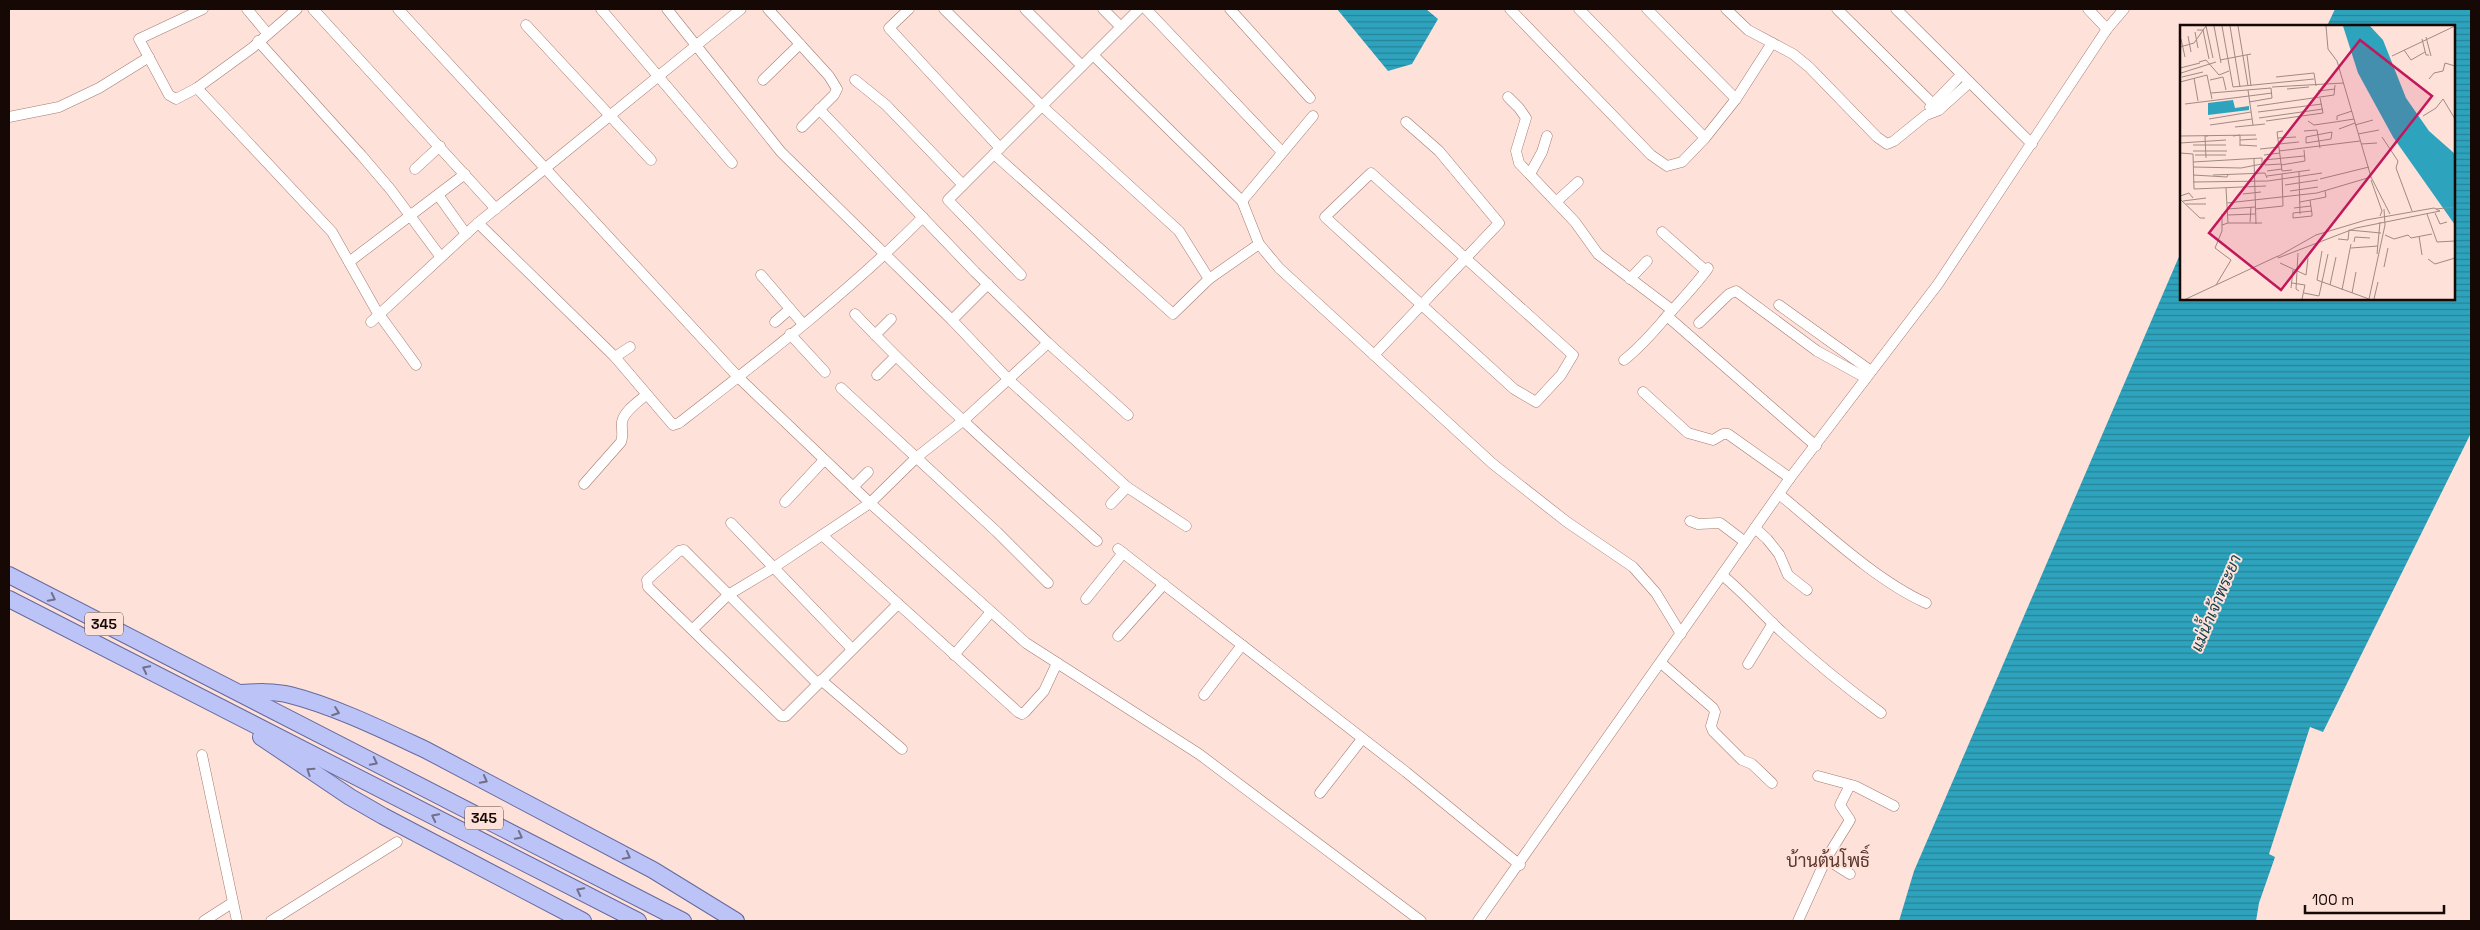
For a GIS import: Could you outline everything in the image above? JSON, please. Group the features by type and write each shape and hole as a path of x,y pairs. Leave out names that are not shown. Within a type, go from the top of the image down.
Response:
{"main road":[{"name":"345","path":"9,576 683,921"},
{"name":"345","path":"9,599 228,711 275,741 638,921"},
{"path":"238,693 266,692 290,695 348,716 426,750 653,870 736,921"},
{"path":"275,741 383,816 583,921"}],"street":[{"path":"203,9 139,39 169,95 176,99 197,88 296,9"},
{"path":"246,9 267,33"},
{"path":"313,9 496,209"},
{"path":"398,9 738,377 870,503 991,612 1026,643 1199,754 1421,921"},
{"path":"601,9 732,164"},
{"path":"667,9 781,152 952,320 1009,380 1127,487 1186,526"},
{"path":"371,322 440,256 478,223 659,78 741,9"},
{"path":"768,9 829,76 837,89 834,95 802,127"},
{"path":"909,9 889,28 997,151 1173,314 1209,279 1259,244"},
{"path":"944,9 1042,106 1179,231 1209,279"},
{"path":"1025,9 1082,66"},
{"path":"1103,9 1121,27"},
{"path":"1021,275 948,200 1139,9"},
{"path":"1146,9 1282,152"},
{"path":"1230,9 1310,98"},
{"path":"1510,9 1578,82 1667,166 1682,162 1705,138 1736,99 1772,43"},
{"path":"1579,9 1705,138"},
{"path":"1647,9 1736,99"},
{"path":"1726,9 1748,30 1793,54 1809,67 1883,143 1887,144 1894,141 1926,114 1939,110 1969,83"},
{"path":"1837,9 1939,110"},
{"path":"1896,9 2032,144"},
{"path":"2088,9 2107,29"},
{"path":"1478,921 1520,864 1790,478 1938,284 2107,29 2124,9"},
{"path":"526,25 651,160"},
{"path":"258,41 362,156 411,216 440,256"},
{"path":"762,80 800,44"},
{"path":"1093,55 1242,201 1259,244 1279,268 1493,464 1567,522 1633,568 1656,593 1681,634"},
{"path":"9,117 59,107 99,88 148,57"},
{"path":"1926,114 1932,102 1961,74"},
{"path":"855,80 886,105 963,185"},
{"path":"197,88 332,232 380,315 416,365"},
{"path":"1508,96 1520,108 1526,118 1516,157 1575,222 1598,254 1670,313 1816,446"},
{"path":"819,109 988,284 1048,343 1128,415"},
{"path":"1242,201 1313,116"},
{"path":"1374,356 1499,223 1439,151 1406,122"},
{"path":"1530,174 1547,136"},
{"path":"415,169 440,146"},
{"path":"1371,173 1466,259 1573,355 1561,375 1536,402 1514,389 1325,217 1371,173"},
{"path":"349,262 465,174"},
{"path":"1557,202 1578,182"},
{"path":"438,195 466,234"},
{"path":"478,223 615,357 673,425 679,423 803,324 885,256 924,217"},
{"path":"1624,360 1646,342 1670,313 1691,292 1707,269 1662,232"},
{"path":"1630,279 1647,261"},
{"path":"761,275 803,324"},
{"path":"952,320 988,284"},
{"path":"1699,323 1729,294 1736,291 1802,341 1869,374"},
{"path":"1779,305 1869,374"},
{"path":"775,322 790,309"},
{"path":"855,314 895,357 1097,541"},
{"path":"875,335 891,319"},
{"path":"790,334 825,372"},
{"path":"693,629 728,595 774,568 870,503 917,457 964,420 1048,343"},
{"path":"615,357 630,347"},
{"path":"877,375 895,357"},
{"path":"841,388 917,457 1048,583"},
{"path":"1643,392 1688,433 1713,440 1723,434 1728,434 1790,478"},
{"path":"584,484 621,442 624,434 622,423 625,415 646,395"},
{"path":"785,502 824,460"},
{"path":"853,487 868,472"},
{"path":"1111,504 1127,487"},
{"path":"1779,494 1878,573 1908,595 1926,603"},
{"path":"1690,521 1698,524 1720,523 1745,542"},
{"path":"731,523 852,649"},
{"path":"1755,528 1779,554 1788,575 1807,590"},
{"path":"822,535 1022,714 1044,691 1057,663"},
{"path":"898,604 819,681 786,716 781,716 693,629 648,588 646,580 678,551 684,550 728,595 819,681 902,749"},
{"path":"1086,599 1120,551 1362,738 1520,864"},
{"path":"1722,575 1843,686 1881,713"},
{"path":"1118,636 1164,584"},
{"path":"954,655 991,612"},
{"path":"1748,664 1773,623"},
{"path":"1204,696 1242,646"},
{"path":"1661,662 1713,708 1715,712 1711,726 1713,731 1742,760 1752,764 1772,783"},
{"path":"1320,793 1362,738"},
{"path":"202,755 237,921"},
{"path":"1818,776 1850,785 1894,806"},
{"path":"1798,921 1826,859 1850,820 1840,805 1850,785"},
{"path":"271,921 397,842"},
{"path":"1826,859 1850,874"},
{"path":"204,921 232,903"}],"water":[{"path":"1337,9 1426,9 1438,19 1412,64 1388,71"},
{"name":"แม่น้ำเจ้าพระยา","path":"2335,9 2471,9 2471,433 2323,732 2310,727 2269,854 2275,857 2259,903 2256,921 1899,921 1914,871 2180,254 2180,300 2455,300 2455,25 2327,25"}],"district":[{"name":"บ้านต้นโพธิ์","path":"1828,860"}]}
